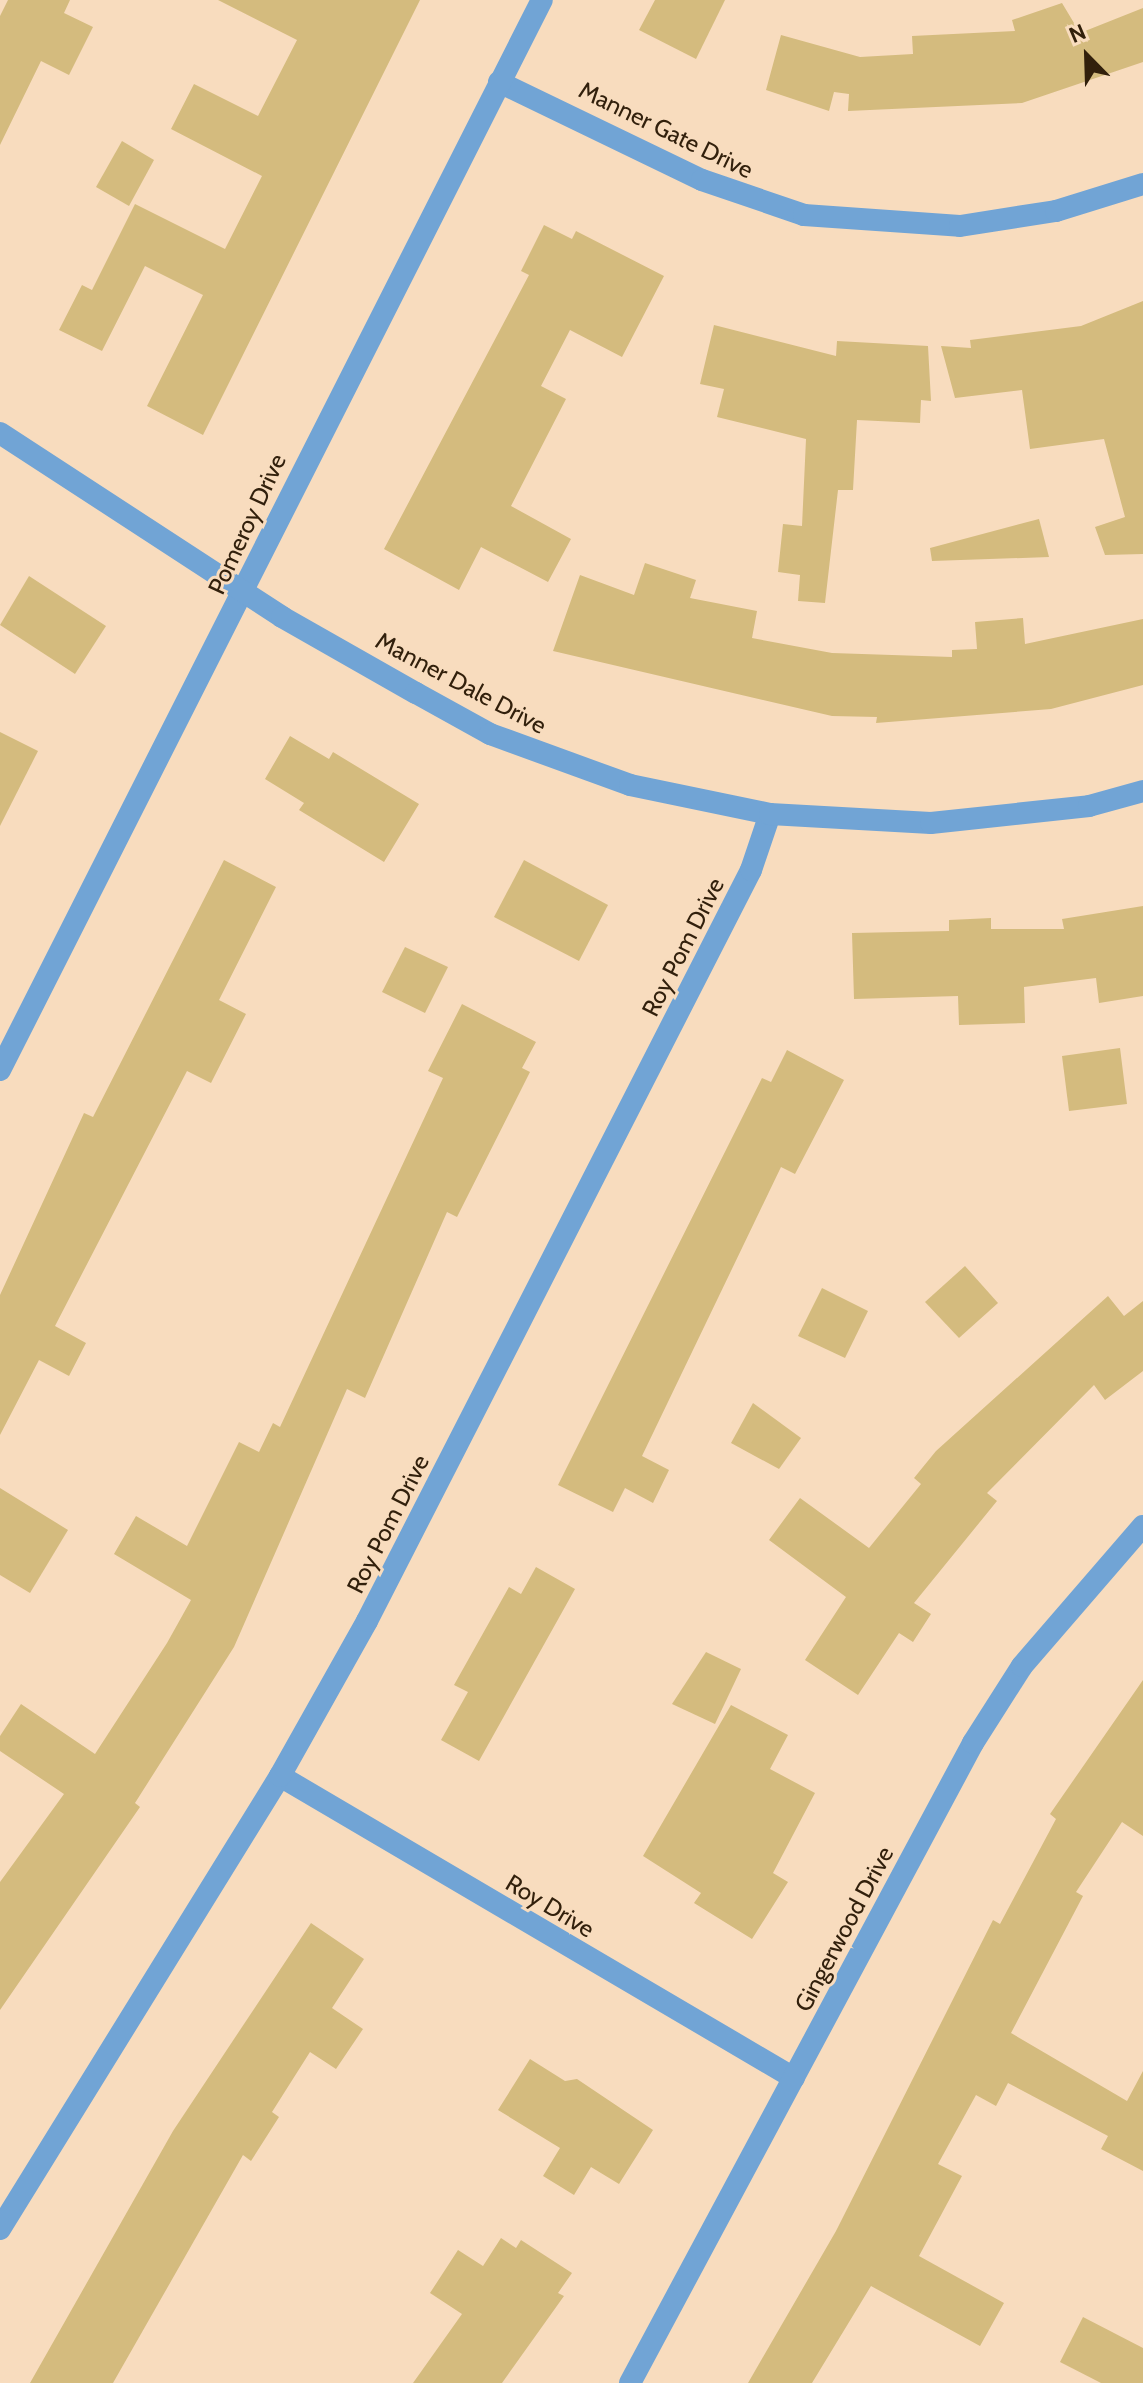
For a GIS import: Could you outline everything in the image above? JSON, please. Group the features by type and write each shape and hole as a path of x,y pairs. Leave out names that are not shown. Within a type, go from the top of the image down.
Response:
{"street":[{"name":"Pomeroy Drive","path":"0,1070 542,0"},
{"name":"Manner Gate Drive","path":"499,82 702,180 804,215 960,226 1056,211 1143,184"},
{"name":"Manner Dale Drive","path":"0,433 243,589 504,740 630,785 770,814 931,823 1089,806 1143,791"},
{"name":"Roy Pom Drive","path":"0,2229 280,1776 583,1203 751,870 770,814"},
{"name":"Gingerwood Drive","path":"630,2383 1005,1691 1111,1554 1143,1526"},
{"name":"Roy Drive","path":"280,1776 794,2078"}],"building":[{"path":"8,0 70,0 64,13 93,27 69,75 41,61 0,145 0,16"},
{"path":"218,0 420,0 203,435 147,406 203,295 145,266 102,351 59,330 82,285 92,290 135,204 225,249 262,176 171,129 194,84 258,116 297,40"},
{"path":"655,0 725,0 696,59 639,30"},
{"path":"1062,3 1080,33 1143,8 1143,62 1022,103 848,111 849,94 834,92 829,111 766,90 781,35 860,57 913,54 912,36 1015,31 1012,20"},
{"path":"122,141 154,160 129,206 96,187"},
{"path":"544,225 572,239 576,231 664,276 622,357 570,330 541,386 566,399 511,506 571,539 548,582 481,547 459,590 384,549 529,275 521,271"},
{"path":"1143,301 1143,554 1105,555 1095,527 1125,517 1104,439 1030,449 1022,390 955,398 941,346 971,348 970,340 1081,326"},
{"path":"714,325 836,356 837,341 928,346 931,401 921,400 920,423 857,420 853,490 838,490 825,603 798,601 800,575 778,572 783,524 802,526 806,439 717,417 724,389 700,384"},
{"path":"1039,519 1049,557 932,561 930,548"},
{"path":"645,563 696,580 690,598 757,611 752,638 832,653 952,657 952,650 977,649 975,622 1023,618 1025,644 1143,619 1143,685 1051,709 876,723 877,717 832,716 553,651 580,575 634,595"},
{"path":"29,576 106,626 75,674 0,625"},
{"path":"0,732 38,751 0,826"},
{"path":"290,736 329,759 333,752 419,804 384,862 299,810 304,803 265,779"},
{"path":"224,860 276,887 219,1000 246,1014 211,1083 187,1071 55,1326 86,1343 69,1376 39,1360 0,1435 0,1295 84,1113 93,1117"},
{"path":"524,860 608,905 579,961 494,917"},
{"path":"1143,906 1143,996 1099,1003 1096,978 1024,987 1025,1023 959,1025 958,996 854,999 852,933 949,931 949,920 991,918 991,929 1064,929 1062,919"},
{"path":"405,947 448,967 425,1013 382,992"},
{"path":"462,1004 536,1042 522,1068 530,1072 457,1217 447,1212 365,1398 347,1389 234,1647 135,1803 140,1807 0,2010 0,1882 64,1794 0,1751 0,1736 21,1704 95,1754 167,1643 191,1600 114,1554 136,1516 187,1546 239,1442 259,1452 273,1423 280,1427 443,1078 428,1071"},
{"path":"1120,1048 1127,1104 1069,1111 1062,1056"},
{"path":"787,1050 844,1080 795,1174 781,1167 642,1456 669,1470 653,1503 625,1488 613,1512 558,1485 762,1078 771,1082"},
{"path":"965,1266 998,1303 959,1338 925,1302"},
{"path":"822,1288 868,1311 845,1358 798,1336"},
{"path":"1108,1296 1124,1316 1143,1301 1143,1371 1105,1400 1094,1385 987,1493 997,1501 914,1603 931,1614 913,1642 899,1633 858,1695 805,1660 846,1597 769,1540 800,1498 869,1548 921,1484 914,1478 936,1451"},
{"path":"753,1403 801,1438 779,1469 731,1443"},
{"path":"0,1488 68,1530 30,1593 0,1575"},
{"path":"536,1567 575,1589 479,1761 441,1740 468,1692 454,1685 509,1587 521,1594"},
{"path":"706,1652 741,1669 715,1724 672,1704"},
{"path":"1143,1680 1143,1836 1122,1822 1076,1892 1083,1896 1011,2033 1127,2101 1143,2071 1143,2171 1101,2149 1108,2136 1008,2083 996,2106 976,2095 938,2164 962,2176 919,2256 1004,2303 980,2346 871,2286 812,2383 748,2383 836,2231 993,1920 1000,1924 1056,1819 1050,1814"},
{"path":"731,1705 788,1735 770,1769 815,1793 773,1873 788,1882 752,1939 694,1903 701,1893 643,1856"},
{"path":"311,1923 364,1959 332,2008 363,2029 336,2069 310,2052 272,2112 279,2117 251,2161 243,2155 113,2383 30,2383 173,2131"},
{"path":"530,2059 565,2081 577,2079 653,2130 619,2184 591,2167 574,2195 543,2176 560,2148 498,2110"},
{"path":"501,2238 516,2248 521,2240 572,2273 558,2293 564,2296 502,2383 413,2383 462,2314 430,2293 458,2250 483,2266"},
{"path":"1083,2317 1143,2348 1143,2383 1101,2383 1060,2362"}]}
